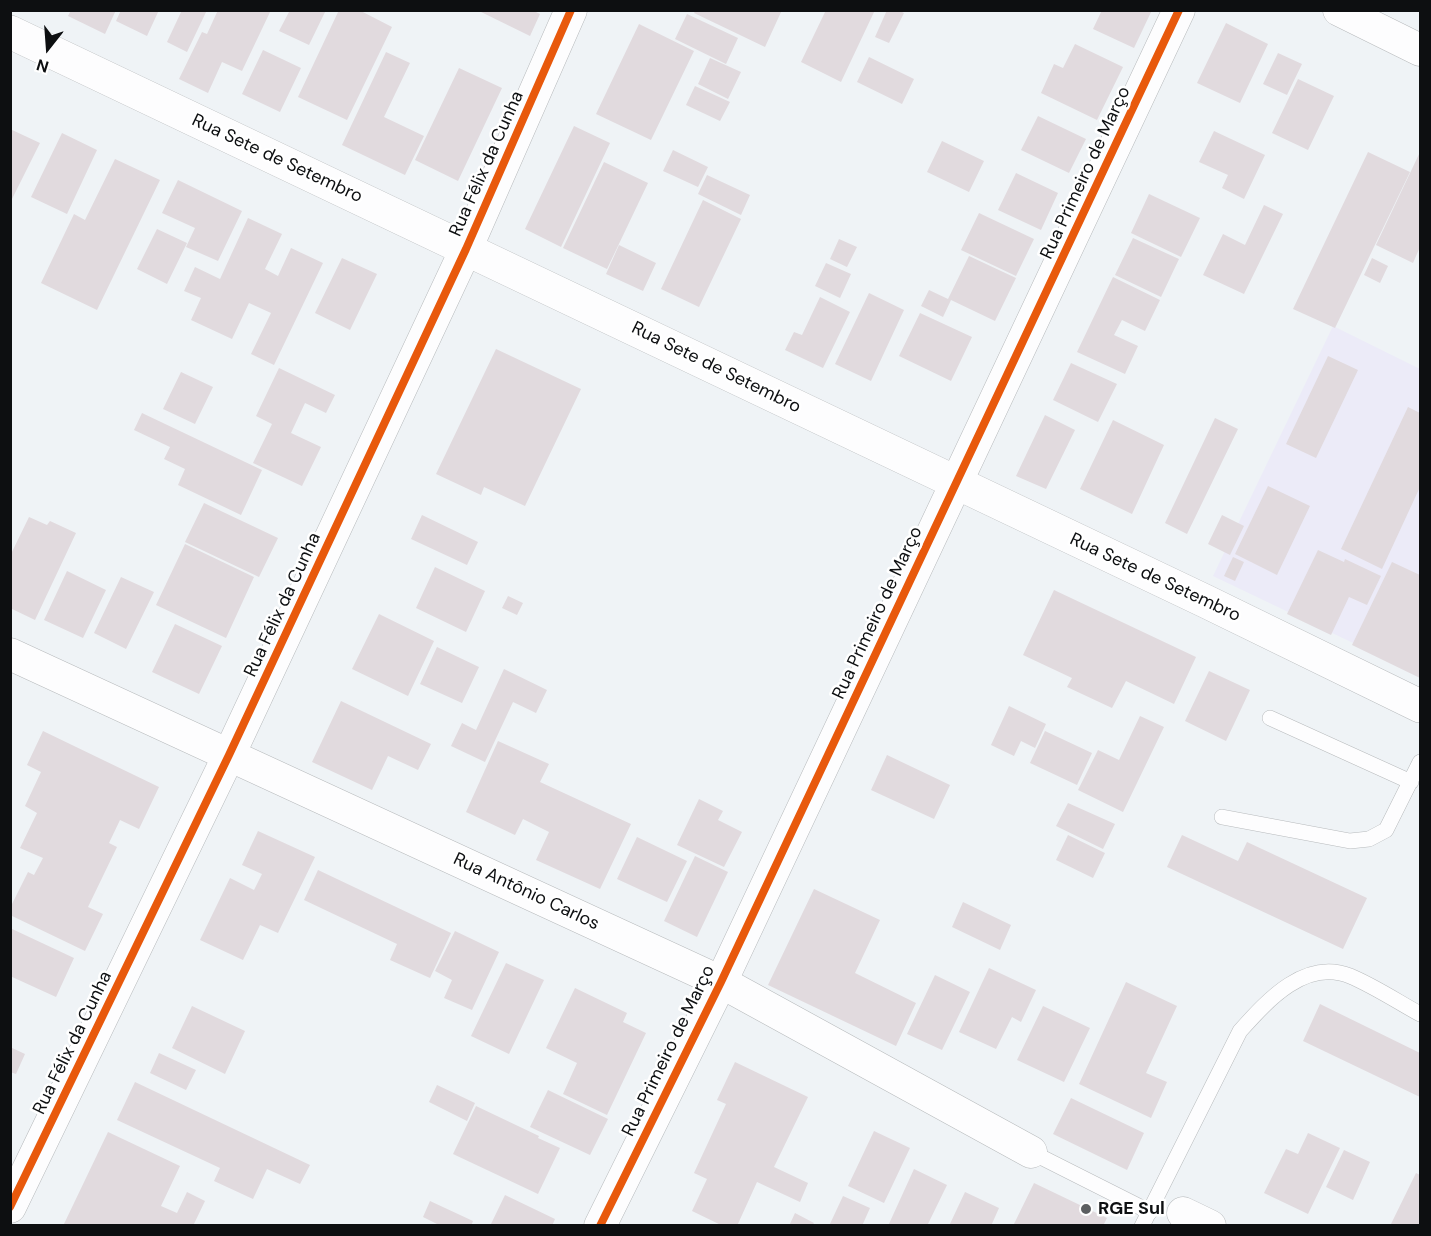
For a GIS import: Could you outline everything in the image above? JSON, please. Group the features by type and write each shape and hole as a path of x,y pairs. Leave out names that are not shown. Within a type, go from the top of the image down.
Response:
{"main road":[{"name":"Rua Sete de Setembro","path":"10,32 1205,601 1420,706"}],"street":[{"name":"Rua Félix da Cunha","path":"10,1207 230,755 466,249 572,10"},
{"name":"Rua Primeiro de Março","path":"600,1226 720,982 1179,10"},
{"path":"1339,10 1420,50"},
{"name":"Rua Antônio Carlos","path":"10,654 720,982 1031,1152"}],"lane":[{"path":"1270,718 1411,782"},
{"path":"1222,817 1350,841 1369,839 1386,830 1420,762"},
{"path":"1031,1152 1146,1219 1240,1031 1262,1007 1293,982 1311,974 1332,972 1349,976 1420,1014"}],"shaded area":[{"path":"1333,326 1420,369 1420,675 1213,576"}],"building":[{"path":"71,10 116,10 105,34 68,16"},
{"path":"121,10 159,10 147,36 116,21"},
{"path":"182,10 207,10 187,52 167,42"},
{"path":"218,10 271,10 242,71 222,62 208,93 179,79 202,32 207,34"},
{"path":"290,10 326,10 309,45 279,31"},
{"path":"339,10 359,10 392,27 347,120 298,97"},
{"path":"477,10 532,10 540,14 530,36"},
{"path":"696,10 782,10 765,47 694,13"},
{"path":"826,10 875,10 841,82 801,62"},
{"path":"887,10 898,10 904,13 889,43 875,37"},
{"path":"1102,10 1152,10 1134,48 1093,29"},
{"path":"687,14 738,38 726,64 675,39"},
{"path":"1226,23 1268,44 1240,103 1197,83"},
{"path":"639,24 694,51 651,140 596,114"},
{"path":"1075,44 1123,67 1097,120 1041,93 1054,64 1063,68"},
{"path":"263,50 301,68 280,112 242,94"},
{"path":"386,52 410,63 384,117 424,136 405,175 342,145"},
{"path":"1278,53 1302,64 1287,95 1263,84"},
{"path":"869,57 914,79 902,104 857,82"},
{"path":"710,58 741,72 728,99 698,84"},
{"path":"459,68 502,88 458,181 415,160"},
{"path":"1298,79 1334,96 1308,150 1272,133"},
{"path":"695,86 730,102 720,121 686,105"},
{"path":"1038,116 1086,139 1069,173 1021,150"},
{"path":"574,126 610,143 561,247 525,229"},
{"path":"10,129 40,143 10,203"},
{"path":"1214,131 1265,155 1244,199 1222,188 1228,175 1199,162"},
{"path":"62,133 97,150 67,214 31,197"},
{"path":"942,141 984,161 969,192 927,172"},
{"path":"673,150 708,167 698,187 663,171"},
{"path":"1368,152 1410,172 1335,328 1293,309"},
{"path":"1420,152 1420,247 1413,263 1376,245"},
{"path":"115,159 160,180 97,310 41,283 74,214 85,220"},
{"path":"604,162 648,183 607,269 563,248"},
{"path":"1016,173 1058,193 1041,230 998,210"},
{"path":"707,175 750,195 741,215 698,194"},
{"path":"178,180 242,211 218,261 186,247 195,228 162,213"},
{"path":"1149,194 1200,218 1181,257 1131,233"},
{"path":"703,200 741,219 699,307 661,289"},
{"path":"1264,205 1283,214 1244,294 1203,275 1223,234 1245,245"},
{"path":"979,213 1034,239 1016,276 961,250"},
{"path":"248,218 282,234 265,269 278,276 291,248 323,263 274,365 251,354 271,313 249,303 232,339 191,320 201,298 184,291 195,267 220,279"},
{"path":"157,229 187,243 167,284 137,269"},
{"path":"1133,238 1179,259 1161,297 1115,275"},
{"path":"839,239 857,247 847,267 830,259"},
{"path":"619,245 656,263 643,291 606,274"},
{"path":"969,256 1016,278 995,321 951,300 943,317 921,306 929,290 948,299"},
{"path":"342,258 377,274 350,330 315,313"},
{"path":"1372,258 1388,266 1380,283 1364,275"},
{"path":"826,263 851,274 840,298 815,286"},
{"path":"1113,277 1160,300 1145,331 1122,320 1114,335 1138,346 1125,374 1077,352"},
{"path":"869,293 904,310 871,381 835,364"},
{"path":"820,297 850,312 823,368 785,350 794,332 802,335"},
{"path":"920,313 972,337 951,381 899,356"},
{"path":"496,349 581,389 525,506 484,487 481,495 436,474"},
{"path":"1328,356 1358,370 1316,458 1286,444"},
{"path":"1071,363 1117,384 1098,422 1053,400"},
{"path":"279,368 335,395 326,413 305,403 291,433 321,447 302,486 253,463 272,424 256,416"},
{"path":"181,372 213,387 195,424 163,409"},
{"path":"1408,407 1420,413 1420,487 1382,569 1341,549"},
{"path":"142,413 262,470 241,515 178,485 185,469 164,459 170,447 134,430"},
{"path":"1045,415 1075,430 1046,489 1016,476"},
{"path":"1215,418 1238,429 1187,534 1165,523"},
{"path":"1113,420 1164,445 1132,514 1080,489"},
{"path":"1268,486 1310,506 1277,575 1235,554"},
{"path":"204,503 278,538 259,577 185,542"},
{"path":"422,515 478,542 467,565 411,539"},
{"path":"1222,515 1244,526 1230,555 1208,544"},
{"path":"29,517 47,525 50,521 76,533 35,620 10,608 10,556"},
{"path":"185,544 254,577 226,638 156,605"},
{"path":"1318,550 1344,562 1345,559 1381,576 1367,605 1349,597 1331,635 1287,614"},
{"path":"1233,557 1244,562 1235,581 1224,576"},
{"path":"1392,562 1420,575 1420,678 1352,645"},
{"path":"435,567 485,591 466,632 416,608"},
{"path":"67,571 106,590 83,638 44,620"},
{"path":"121,577 154,592 126,649 94,633"},
{"path":"1054,590 1196,657 1174,704 1126,681 1112,708 1067,687 1072,678 1023,655"},
{"path":"508,596 523,603 517,615 502,608"},
{"path":"379,614 434,641 408,696 352,669"},
{"path":"175,624 222,646 199,694 152,672"},
{"path":"437,647 479,667 462,703 420,684"},
{"path":"504,669 547,690 536,713 513,702 485,762 451,746 462,723 476,730"},
{"path":"1209,671 1250,690 1226,741 1185,721"},
{"path":"341,701 431,744 418,770 388,756 372,790 312,762"},
{"path":"1009,706 1046,724 1035,748 1021,741 1014,756 991,745"},
{"path":"1140,716 1164,727 1123,812 1078,790 1098,750 1119,760"},
{"path":"43,731 159,787 139,829 120,820 109,843 117,847 88,907 103,914 85,951 10,915 10,908 28,872 34,875 43,858 20,848 37,813 25,806 41,772 27,765"},
{"path":"1045,731 1092,753 1077,785 1030,763"},
{"path":"498,741 549,764 540,782 631,824 600,889 536,860 549,832 523,819 515,835 466,812"},
{"path":"887,755 950,785 934,819 871,790"},
{"path":"699,799 723,811 718,820 742,832 724,867 677,845"},
{"path":"1068,803 1115,824 1103,849 1056,826"},
{"path":"258,831 315,857 278,933 260,925 243,960 200,940 230,878 254,890 262,874 242,865"},
{"path":"1068,835 1105,853 1093,878 1056,860"},
{"path":"1182,835 1238,861 1247,842 1367,898 1343,949 1167,867"},
{"path":"637,837 687,861 667,902 617,879"},
{"path":"695,856 728,872 697,937 664,921"},
{"path":"318,870 451,933 430,978 390,960 397,944 304,900"},
{"path":"814,889 880,920 855,973 916,1003 896,1046 768,985"},
{"path":"963,902 1011,925 1000,950 952,927"},
{"path":"10,928 74,958 56,997 10,976"},
{"path":"455,931 499,952 472,1010 444,998 452,980 435,971"},
{"path":"506,963 544,980 509,1054 471,1036"},
{"path":"989,968 1036,990 1021,1022 1012,1017 996,1049 959,1032"},
{"path":"935,975 970,992 942,1050 907,1034"},
{"path":"1126,982 1177,1006 1146,1073 1167,1082 1151,1118 1079,1084"},
{"path":"575,988 627,1013 623,1022 646,1033 607,1115 563,1094 577,1063 546,1048"},
{"path":"1320,1004 1420,1053 1420,1097 1303,1041"},
{"path":"192,1006 245,1031 225,1074 172,1048"},
{"path":"1043,1006 1090,1028 1064,1082 1017,1060"},
{"path":"10,1047 25,1054 16,1074 10,1072"},
{"path":"159,1053 196,1070 186,1090 150,1073"},
{"path":"735,1062 808,1097 774,1167 808,1183 800,1202 757,1182 737,1226 723,1226 692,1211 707,1179 694,1173 726,1104 717,1100"},
{"path":"135,1082 310,1165 300,1184 267,1169 253,1199 214,1181 220,1168 117,1120"},
{"path":"437,1085 475,1103 467,1121 429,1102"},
{"path":"548,1090 608,1119 590,1155 530,1127"},
{"path":"1071,1098 1144,1133 1127,1170 1053,1134"},
{"path":"476,1106 560,1148 538,1194 453,1154"},
{"path":"874,1131 910,1148 884,1203 848,1186"},
{"path":"108,1132 180,1166 161,1206 177,1213 187,1192 205,1201 193,1226 63,1226"},
{"path":"1308,1133 1340,1148 1308,1214 1264,1193 1286,1149 1298,1154"},
{"path":"1344,1150 1370,1162 1353,1200 1326,1187"},
{"path":"914,1169 947,1185 927,1226 888,1226"},
{"path":"1416,1173 1420,1175 1420,1226 1390,1226"},
{"path":"1034,1183 1107,1218 1103,1226 1013,1226"},
{"path":"965,1192 999,1208 991,1226 949,1226"},
{"path":"505,1195 555,1219 552,1226 490,1226"},
{"path":"843,1196 870,1208 862,1226 829,1226"},
{"path":"430,1201 473,1221 471,1226 441,1226 423,1217"},
{"path":"795,1213 814,1223 812,1226 789,1226"}],"cycle path":[{"path":"10,1207 229,755 466,249 571,10"},
{"path":"600,1226 721,982 1179,10"}],"place":[{"name":"RGE Sul","path":"1086,1209"}]}
